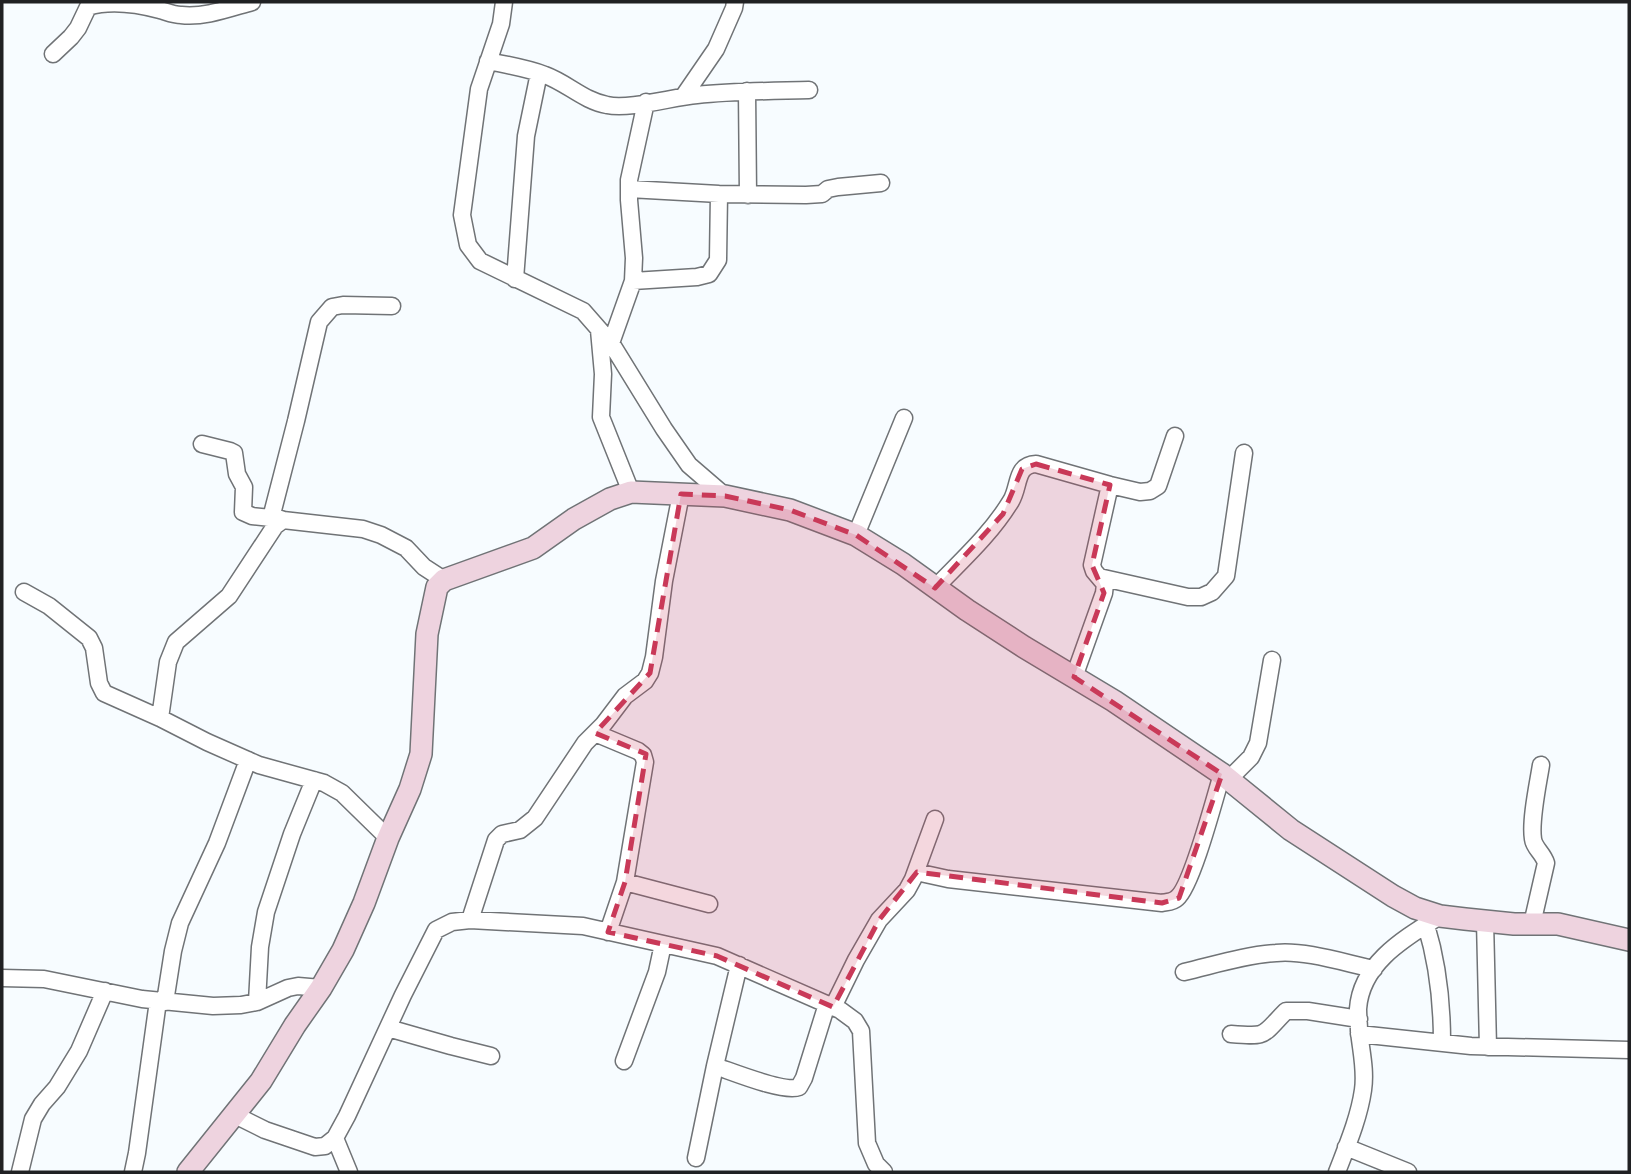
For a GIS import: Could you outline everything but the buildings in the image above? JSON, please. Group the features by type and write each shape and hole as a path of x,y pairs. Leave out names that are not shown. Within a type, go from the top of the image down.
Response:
{"street":[{"path":"53,54 78,28 88,4 158,6 180,15 192,16 252,2"},
{"path":"504,2 500,24 479,89 463,215 468,245 480,261 583,311 611,343 689,465 725,496"},
{"path":"683,97 716,49 735,2"},
{"path":"488,61 548,75 592,100 609,106 747,91 809,90"},
{"path":"515,279 526,136 539,73"},
{"path":"747,91 748,195"},
{"path":"611,343 634,281 629,180 646,103"},
{"path":"629,188 719,194 806,195 822,194 828,189 838,187 881,183"},
{"path":"634,281 709,274 718,260 719,194"},
{"path":"160,718 168,662 176,642 229,596 275,526 319,322 332,307 392,306"},
{"path":"599,330 603,374 601,417 631,492"},
{"path":"856,535 904,418"},
{"path":"935,588 1003,514 1015,494 1022,469 1027,464 1036,464 1140,492 1150,491 1158,486 1175,436"},
{"path":"202,444 234,453 237,474 244,487 243,512 252,516 363,529 381,535 406,548 425,567 444,580"},
{"path":"1099,577 1188,597 1201,597 1212,592 1226,576 1244,453"},
{"path":"1074,677 1104,593 1105,584 1094,572 1092,565 1110,485"},
{"path":"188,1172 261,1081 344,950 365,903 421,754 427,634 437,587 444,580 533,548 574,519 610,499 631,492 725,496 790,510 856,535 1225,776 1291,830 1433,921 1442,1042"},
{"path":"470,920 496,840 502,834 520,830 534,818 576,755 625,696 645,681 650,673 681,494"},
{"path":"24,592 48,606 89,638 94,648 99,683 104,693 259,765 324,783 342,793 388,838"},
{"path":"916,872 948,879 1161,903 1178,898 1196,860 1225,776 1251,757 1258,743 1272,660"},
{"path":"595,733 638,751 645,762 625,882 608,932"},
{"path":"133,1172 161,1002 180,923 217,843 248,760"},
{"path":"1532,924 1546,863 1533,840 1532,828 1541,765"},
{"path":"257,1002 260,947 267,912 292,834 314,780"},
{"path":"715,1066 779,1087 799,1087 830,1005 879,920 907,890 935,820"},
{"path":"625,882 709,904"},
{"path":"235,1115 265,1130 315,1147 325,1146 335,1138 348,1116 436,930 452,922 470,920 583,926 717,956 830,1005 855,1021 861,1031 867,1143 876,1164 884,1172"},
{"path":"1337,1172 1359,1110 1363,1089 1364,1070 1358,1009 1363,985 1380,959 1402,940 1433,921 1485,921 1559,924 1629,940"},
{"path":"1485,921 1488,1047"},
{"path":"624,1061 657,972 663,944"},
{"path":"1184,972 1278,952 1297,953 1374,969"},
{"path":"696,1158 739,965"},
{"path":"2,978 44,979 161,1002 213,1006 257,1002 298,986 321,988"},
{"path":"20,1172 33,1119 79,1051 105,991"},
{"path":"1231,1034 1258,1036 1269,1031 1286,1011 1308,1011 1359,1026 1442,1042 1488,1047 1629,1050"},
{"path":"388,1027 491,1056"},
{"path":"335,1138 349,1172"},
{"path":"1346,1147 1408,1172"}],"highlighted area":[{"path":"1036,464 1110,485 1092,565 1104,593 1074,677 1222,774 1179,898 1162,903 917,872 879,920 833,1007 717,956 608,932 625,882 646,754 595,733 650,673 681,494 725,496 790,510 856,535 935,588 1003,514 1022,469"}]}
